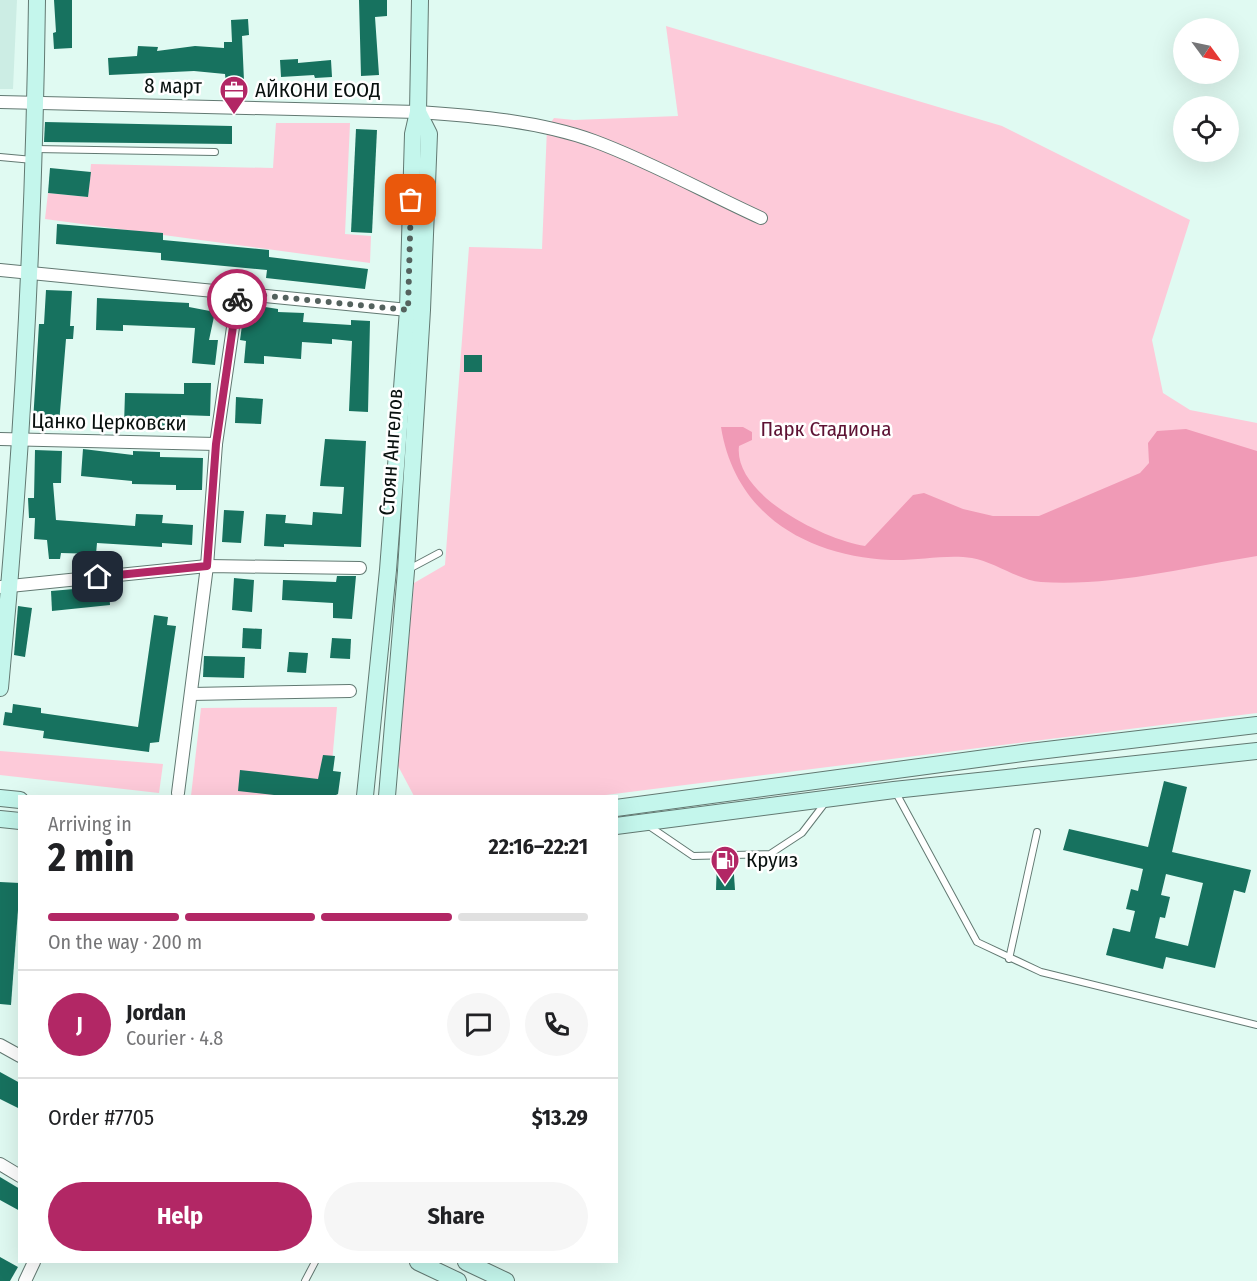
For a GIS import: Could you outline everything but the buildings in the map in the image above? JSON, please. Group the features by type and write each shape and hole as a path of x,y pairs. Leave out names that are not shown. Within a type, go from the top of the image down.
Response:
{"main road":[{"path":"0,688 5,586 20,440 30,272 37,0"},
{"name":"Стоян Ангелов","path":"365,795 388,570 408,310 413,134 418,112 420,0"},
{"name":"Стоян Ангелов","path":"387,789 405,571 422,310 429,134 418,112"},
{"path":"618,808 1030,752 1257,725"},
{"path":"618,826 894,790 1257,751"},
{"path":"0,798 18,800"},
{"path":"0,819 18,821"},
{"path":"420,1263 458,1281"},
{"path":"468,1263 506,1281"}],"street":[{"name":"8 март","path":"0,102 457,114 547,128 594,141 761,218"},
{"path":"0,270 408,310"},
{"path":"178,793 207,566 216,444 238,293"},
{"name":"Цанко Церковски","path":"0,439 216,444"},
{"path":"5,586 207,566 360,568"},
{"path":"191,694 350,691"},
{"path":"0,1045 18,1055"},
{"path":"0,1164 18,1175"},
{"path":"25,1281 34,1263"}],"lane":[{"path":"0,157 215,152"},
{"path":"405,571 440,554"},
{"path":"894,790 977,942 1009,959 1041,972 1257,1025"},
{"path":"644,823 693,856 770,854 802,833 829,799"},
{"path":"1009,959 1037,832"},
{"path":"305,1281 314,1263"}],"shaded area":[{"path":"0,0 17,0 13,89 0,89"},
{"path":"721,427 743,427 752,432 752,440 739,446 741,464 751,481 766,498 806,525 828,535 865,546 913,495 924,493 963,509 993,516 1039,516 1140,473 1149,463 1148,443 1157,431 1186,429 1257,451 1257,556 1121,579 1067,583 1033,581 972,558 891,560 860,557 831,550 804,539 780,525 759,507 742,484 729,458"}],"green space":[{"name":"Парк Стадиона","path":"666,26 1002,126 1190,220 1152,340 1163,393 1190,410 1257,423 1257,713 606,795 413,795 397,764 414,583 445,565 469,247 542,249 547,128 554,118 574,120 678,116"},
{"path":"276,123 350,123 345,234 371,236 370,263 45,219 48,193 88,197 91,164 273,168"},
{"path":"337,707 329,795 191,795 201,708"},
{"path":"0,751 163,764 159,793 0,775"}],"way so far":[{"path":"237,299 238,293 408,310 411,200"}],"place":[{"name":"АЙКОНИ ЕООД","path":"234,116"},
{"name":"Круиз","path":"725,886"}],"route":[{"path":"98,577 207,566 216,444 237,299"}]}
